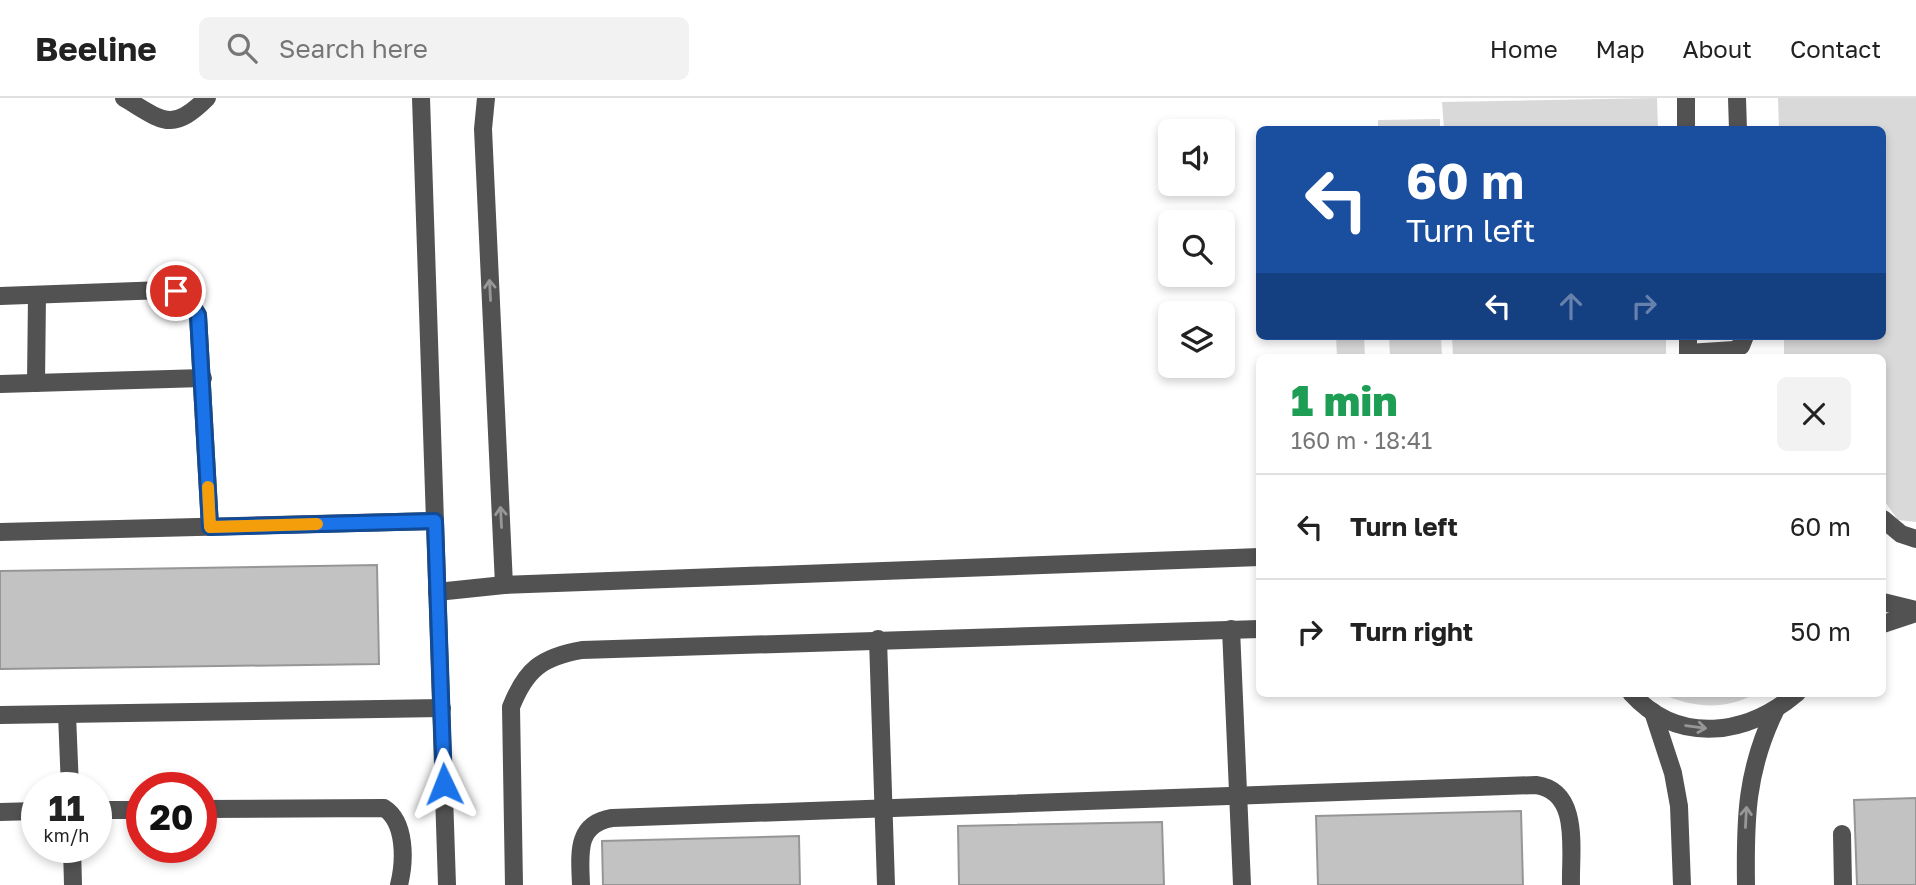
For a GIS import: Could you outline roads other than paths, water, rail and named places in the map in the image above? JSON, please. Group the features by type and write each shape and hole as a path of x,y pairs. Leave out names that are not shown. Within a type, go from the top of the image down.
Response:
{"street":[{"path":"124,98 155,118 166,121 189,116 207,98"},
{"path":"421,98 447,885"},
{"path":"486,98 483,129 504,585"},
{"path":"1686,98 1686,126"},
{"path":"1737,98 1738,126"},
{"path":"0,296 164,290 186,296 198,315 210,527"},
{"path":"36,383 37,295"},
{"path":"1688,349 1734,350 1741,346 1743,340"},
{"path":"0,384 203,378"},
{"path":"0,532 435,521"},
{"path":"1886,522 1901,534 1916,539"},
{"path":"437,592 504,585 1256,557"},
{"path":"1886,604 1916,611"},
{"path":"1886,623 1916,611"},
{"path":"1231,629 1242,885"},
{"path":"514,885 511,707 520,684 536,666 558,654 582,650 878,639 1256,629"},
{"path":"878,639 886,885"},
{"path":"1636,697 1653,712 1682,724 1714,729 1746,725 1776,711 1792,697"},
{"path":"0,715 442,708"},
{"path":"1746,885 1748,791 1762,739 1776,711"},
{"path":"1653,712 1679,806 1682,885"},
{"path":"67,714 69,772"},
{"path":"580,885 581,841 585,832 601,820 884,808 1546,787 1556,792 1567,809 1571,885"},
{"path":"217,809 384,808 393,814 400,828 399,885"},
{"path":"0,812 21,811"},
{"path":"1842,834 1843,885"},
{"path":"72,863 73,885"}]}
